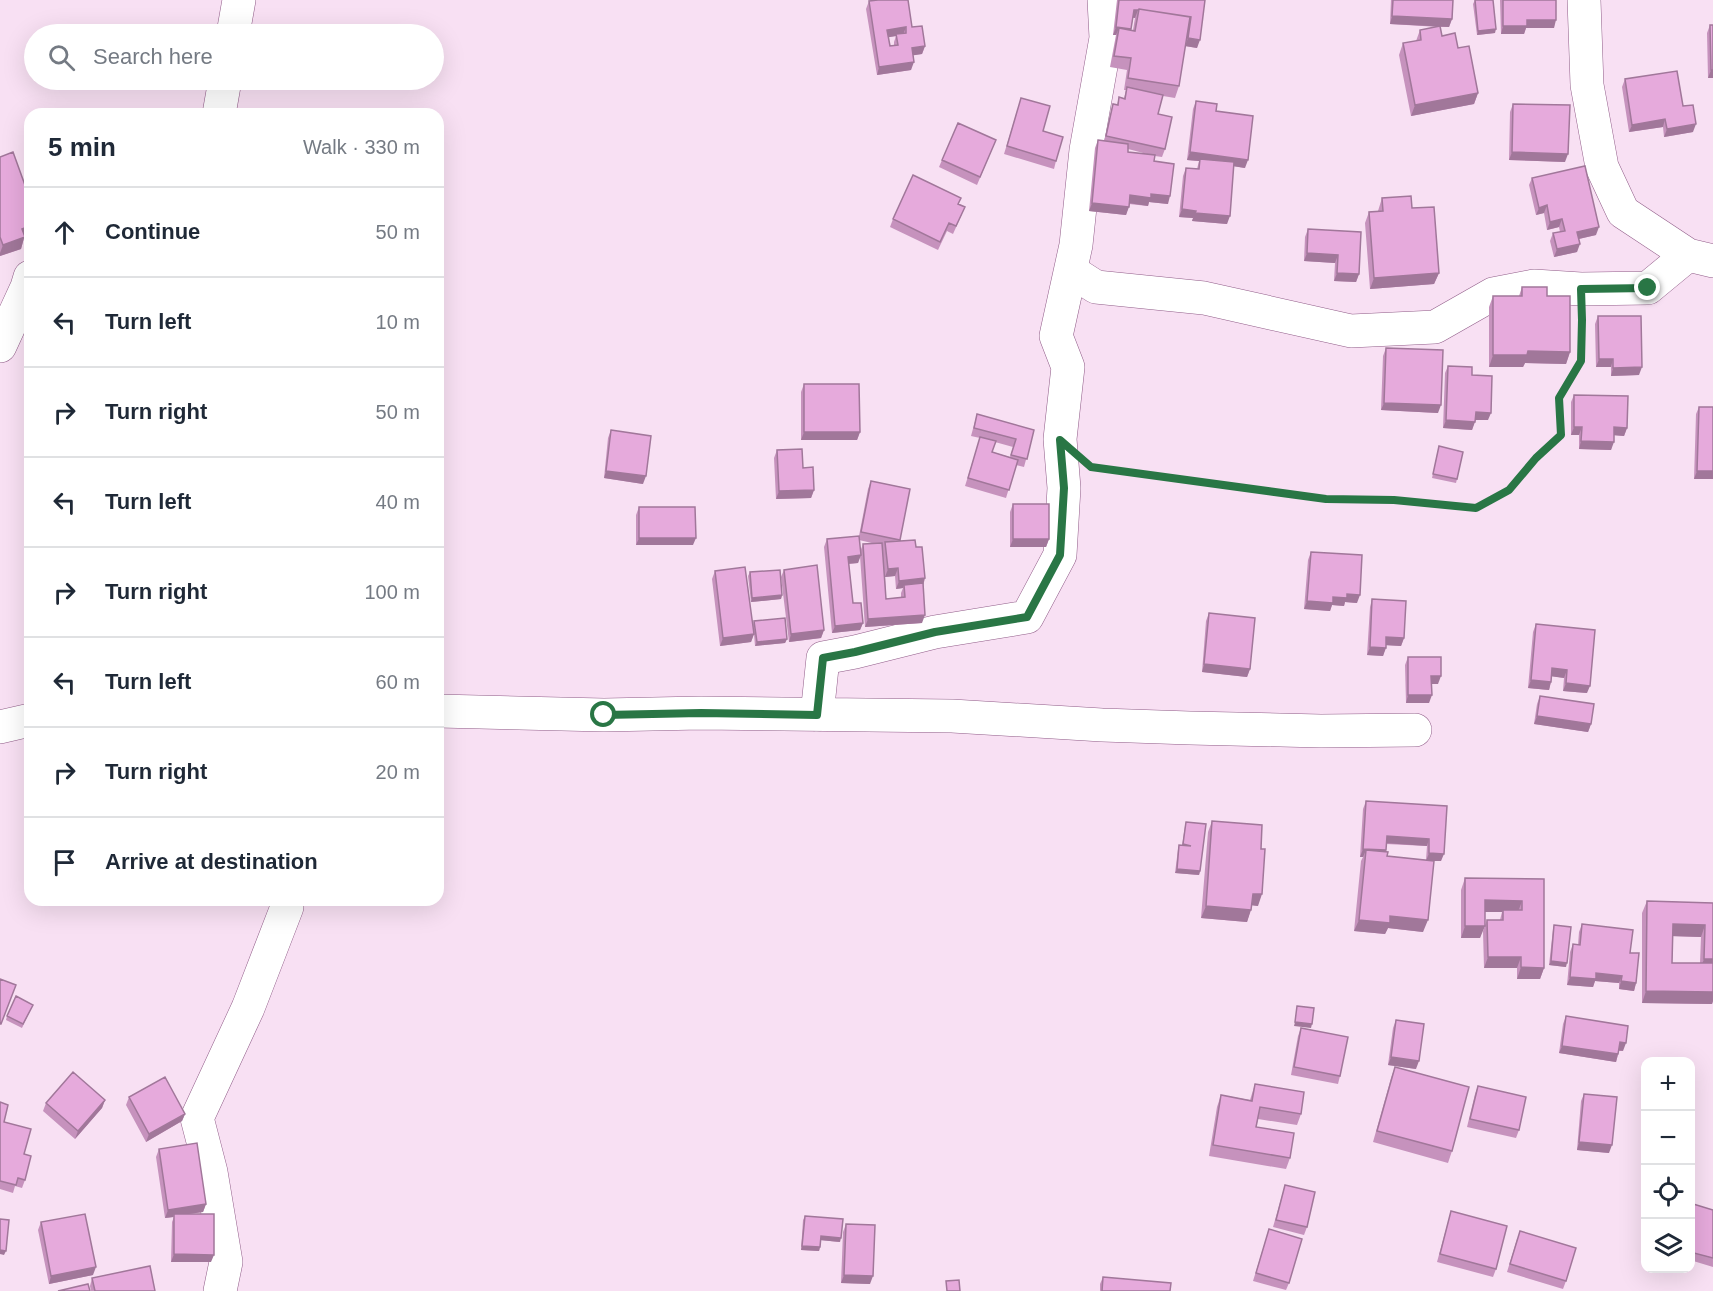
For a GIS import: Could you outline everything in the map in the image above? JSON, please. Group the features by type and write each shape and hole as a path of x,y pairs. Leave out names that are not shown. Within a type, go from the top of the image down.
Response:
{"street":[{"path":"235,24 239,0"},
{"path":"817,715 823,658 935,632 1027,617 1060,555 1064,488 1060,440 1068,367 1056,336 1076,245 1086,150 1106,38 1104,0"},
{"path":"1071,271 1096,287 1204,298 1351,331 1436,327 1492,294 1534,286 1581,289 1648,288 1700,258 1623,212 1602,167 1587,85 1584,0"},
{"path":"220,108 223,90"},
{"path":"0,346 24,294"},
{"path":"444,711 604,715 701,713 952,716 1190,728 1321,731 1415,730"},
{"path":"0,727 24,721"},
{"path":"220,1291 226,1262 211,1172 197,1118 252,998 287,906"}],"path":[{"path":"1060,440 1091,467 1326,499 1394,500 1476,508 1509,490 1536,458 1561,435 1559,398 1581,361 1581,289"}],"building":[{"path":"908,0 912,27 922,26 925,46 912,48 914,62 879,67 869,1","holes":["906,27 906,33 896,34 898,45 890,46 887,30"]},
{"path":"1119,0 1205,0 1200,40 1188,38 1191,17 1139,9 1134,10 1131,29 1116,27"},
{"path":"1393,0 1453,0 1452,19 1392,16"},
{"path":"1475,0 1493,0 1496,29 1478,31"},
{"path":"1503,0 1556,0 1556,20 1527,20 1527,26 1503,26"},
{"path":"1139,9 1190,17 1179,86 1128,78 1131,58 1114,56 1119,28 1135,31"},
{"path":"1710,25 1713,25 1713,70 1711,70"},
{"path":"1440,26 1442,36 1455,33 1458,48 1469,46 1478,93 1415,105 1403,43 1421,40 1420,30"},
{"path":"1677,71 1683,106 1693,105 1696,124 1667,129 1665,119 1632,125 1625,79"},
{"path":"1127,87 1163,95 1158,114 1172,117 1165,149 1106,136 1113,104 1118,105 1119,97 1125,99"},
{"path":"1021,98 1050,106 1043,131 1063,137 1056,161 1007,146"},
{"path":"1196,101 1217,104 1216,111 1253,116 1248,160 1190,152"},
{"path":"1513,104 1570,105 1568,154 1512,152"},
{"path":"958,123 996,140 980,177 942,160"},
{"path":"1098,140 1128,144 1128,152 1155,155 1154,161 1174,164 1170,196 1151,194 1151,198 1130,195 1129,207 1092,203"},
{"path":"13,152 24,182 24,228 22,229 24,237 3,245 0,237 0,157"},
{"path":"1200,159 1234,162 1230,216 1195,213 1196,211 1182,209 1186,168 1199,169"},
{"path":"1585,166 1599,227 1577,232 1580,244 1557,249 1553,233 1565,231 1562,219 1550,222 1547,205 1539,208 1532,178"},
{"path":"913,175 961,198 958,204 965,207 956,226 949,223 940,242 893,219"},
{"path":"1411,196 1412,208 1434,207 1439,273 1374,278 1369,212 1383,211 1382,198"},
{"path":"1308,229 1361,232 1359,274 1337,273 1338,255 1307,253"},
{"path":"1522,287 1547,287 1547,296 1570,296 1570,352 1528,351 1527,355 1493,355 1493,296 1522,296"},
{"path":"1598,316 1641,316 1642,367 1613,368 1613,359 1599,359"},
{"path":"1386,348 1443,350 1441,405 1384,403"},
{"path":"1448,366 1472,367 1472,375 1492,376 1491,413 1476,412 1475,422 1446,420"},
{"path":"804,384 859,384 860,432 804,432"},
{"path":"1574,395 1628,396 1627,428 1614,427 1614,442 1581,441 1582,427 1574,427"},
{"path":"1699,407 1713,407 1713,471 1697,471"},
{"path":"977,414 1034,430 1027,459 1011,455 1016,439 974,428"},
{"path":"611,430 651,436 646,476 606,471"},
{"path":"980,437 996,441 992,452 1018,460 1009,490 968,478"},
{"path":"1439,446 1463,452 1457,479 1433,474"},
{"path":"802,449 803,468 813,467 814,490 779,491 777,450"},
{"path":"871,481 910,489 900,540 861,532"},
{"path":"1013,504 1049,504 1049,539 1013,539"},
{"path":"639,507 695,507 696,538 639,538"},
{"path":"859,536 861,555 848,557 853,603 861,603 863,623 835,626 827,539"},
{"path":"915,540 916,547 922,547 925,578 899,581 898,568 888,569 885,542"},
{"path":"882,543 886,599 905,597 904,585 923,583 925,615 868,619 863,544"},
{"path":"1311,552 1362,555 1360,595 1347,594 1347,598 1333,597 1333,603 1307,601"},
{"path":"817,565 824,630 791,634 784,570"},
{"path":"745,567 754,634 723,638 715,571"},
{"path":"780,570 782,595 752,598 750,572"},
{"path":"1372,599 1406,601 1404,638 1386,637 1386,648 1370,647"},
{"path":"1209,613 1255,618 1250,669 1204,664"},
{"path":"785,618 787,639 757,642 754,621"},
{"path":"1536,624 1595,630 1590,686 1566,683 1567,670 1552,668 1551,682 1531,680"},
{"path":"1408,657 1441,657 1441,676 1431,676 1432,695 1408,695"},
{"path":"1540,696 1594,704 1591,724 1537,716"},
{"path":"1366,801 1447,806 1444,854 1429,853 1429,839 1387,836 1386,850 1363,849"},
{"path":"1212,821 1262,825 1261,849 1265,849 1262,894 1253,894 1251,910 1206,906"},
{"path":"1186,822 1206,824 1200,871 1177,869 1179,845 1191,846 1183,844"},
{"path":"1366,850 1388,852 1387,856 1434,861 1428,920 1390,916 1390,923 1359,920"},
{"path":"1465,878 1544,879 1544,968 1521,967 1521,957 1488,957 1487,920 1503,920 1503,910 1522,910 1522,901 1485,900 1485,926 1465,926"},
{"path":"1647,901 1713,903 1713,959 1704,959 1705,925 1673,924 1672,963 1713,963 1713,992 1646,991"},
{"path":"1582,924 1633,930 1630,953 1639,953 1636,983 1621,981 1622,976 1596,973 1596,979 1570,977 1573,944 1580,945"},
{"path":"1554,925 1571,927 1567,963 1551,961"},
{"path":"0,979 16,985 1,1024 0,1024"},
{"path":"16,996 33,1005 23,1024 7,1016"},
{"path":"1297,1006 1314,1008 1312,1024 1295,1022"},
{"path":"1566,1016 1628,1026 1626,1043 1620,1042 1618,1054 1562,1046"},
{"path":"1396,1020 1424,1024 1419,1061 1391,1057"},
{"path":"1301,1028 1348,1037 1340,1076 1294,1067"},
{"path":"1395,1067 1469,1087 1452,1151 1377,1131"},
{"path":"73,1072 105,1100 78,1131 46,1103"},
{"path":"165,1077 185,1114 149,1134 129,1097"},
{"path":"1255,1084 1304,1092 1301,1114 1260,1107 1256,1127 1294,1133 1290,1158 1213,1145 1221,1095 1252,1101"},
{"path":"1478,1086 1526,1097 1519,1130 1470,1119"},
{"path":"1584,1094 1617,1097 1612,1145 1579,1142"},
{"path":"0,1102 8,1105 4,1122 31,1129 24,1154 31,1156 25,1180 18,1178 16,1185 0,1181"},
{"path":"197,1143 206,1204 168,1210 159,1149"},
{"path":"1285,1185 1315,1192 1307,1227 1276,1220"},
{"path":"1695,1205 1713,1210 1713,1258 1695,1253"},
{"path":"1451,1211 1507,1226 1496,1269 1440,1254"},
{"path":"85,1214 96,1267 51,1276 41,1222"},
{"path":"174,1214 214,1214 214,1255 174,1254"},
{"path":"805,1216 843,1219 841,1238 821,1236 820,1247 802,1246"},
{"path":"0,1219 9,1220 6,1251 0,1250"},
{"path":"846,1224 875,1225 873,1276 844,1275"},
{"path":"1269,1229 1302,1239 1289,1283 1256,1273"},
{"path":"1520,1231 1576,1248 1566,1281 1510,1264"},
{"path":"150,1266 155,1291 95,1291 92,1278"},
{"path":"1103,1277 1171,1283 1170,1291 1102,1291"},
{"path":"959,1280 960,1291 947,1291 946,1281"},
{"path":"88,1284 90,1291 58,1291"}],"route":[{"path":"604,715 701,713 817,715 823,658 935,632 1027,617 1060,555 1064,488 1060,440 1091,467 1326,499 1394,500 1476,508 1509,490 1536,458 1561,435 1559,398 1581,361 1581,289 1648,288"}]}
